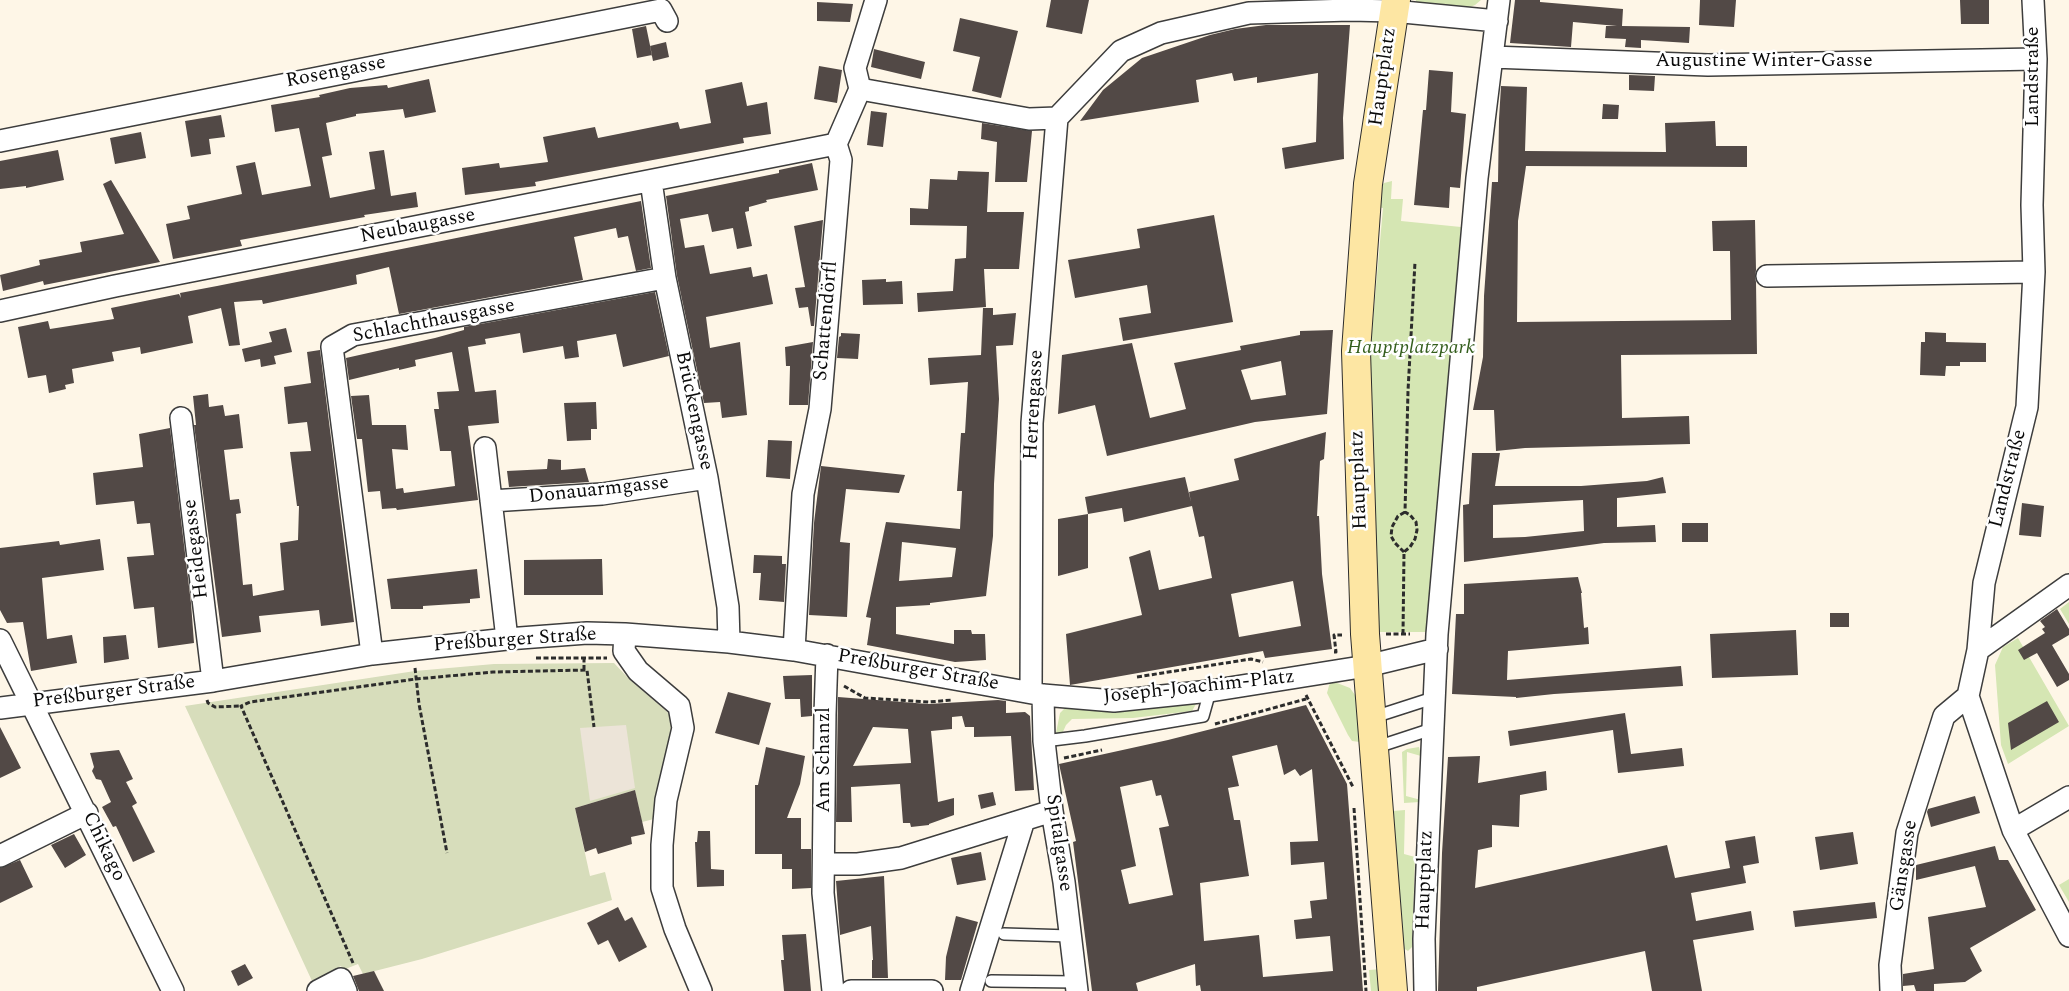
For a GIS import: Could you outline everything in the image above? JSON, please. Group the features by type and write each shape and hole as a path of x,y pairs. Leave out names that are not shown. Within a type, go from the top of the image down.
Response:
{"street":[{"path":"836,144 860,89 855,68 876,0"},
{"name":"Landstraße","path":"1968,696 1978,650 1984,583 2027,407 2034,272 2032,205 2036,59 2033,0"},
{"path":"860,89 1029,118 1057,118 1121,51 1161,32 1249,13 1350,10 1394,6"},
{"name":"Hauptplatz","path":"1393,991 1362,805 1374,748 1365,634 1356,351 1368,184 1394,6 1498,10 1477,178 1437,641 1433,698 1424,939 1425,991"},
{"name":"Rosengasse","path":"0,141 661,10 667,20"},
{"name":"Augustine Winter-Gasse","path":"1492,57 1708,64 2036,59"},
{"name":"Herrengasse","path":"1037,694 1032,423 1057,118"},
{"name":"Neubaugasse","path":"0,311 116,286 836,144"},
{"name":"Schattendörfl","path":"794,650 803,494 820,409 838,198 841,160 836,144"},
{"name":"Brückengasse","path":"651,181 665,278 707,478 728,608 729,642"},
{"path":"1767,276 2034,272"},
{"name":"Schlachthausgasse","path":"372,654 332,347 353,335 665,278"},
{"name":"Heidegasse","path":"181,418 212,693"},
{"path":"485,448 507,638"},
{"name":"Donauarmgasse","path":"491,502 602,494 707,478"},
{"path":"1978,650 2069,585"},
{"name":"Preßburger Straße","path":"0,708 32,703 212,693 372,654 507,638 587,633 729,642 794,650 1037,694"},
{"path":"625,634 624,651 638,671 679,706 683,728 666,800 662,845 662,888 675,929 701,991"},
{"name":"Chikago","path":"0,640 174,991"},
{"path":"1367,666 1437,641"},
{"name":"Am Schanzl","path":"827,655 825,864 823,893 833,991"},
{"name":"Joseph-Joachim-Platz","path":"1037,694 1114,701 1210,691 1367,666"},
{"name":"Spitalgasse","path":"1037,694 1052,811 1064,882 1076,987"},
{"path":"1968,696 2013,830 2069,936"},
{"name":"Gänsgasse","path":"1891,991 1890,965 1907,833 1944,716 1968,696"},
{"path":"2013,830 2069,797"},
{"path":"825,864 858,864 901,858 1052,811"},
{"path":"0,856 87,813"},
{"path":"971,991 1024,820"},
{"path":"318,991 344,985"},
{"path":"851,991 932,991"}],"lane":[{"path":"1044,741 1204,716 1210,691"},
{"path":"1371,718 1433,698"},
{"path":"1374,748 1432,729"},
{"path":"1004,934 1070,936"},
{"path":"991,981 1076,987"}],"path":[{"path":"1405,512 1408,391 1416,262"},
{"path":"1403,634 1404,552 1391,536 1394,520 1405,512"},
{"path":"1404,552 1410,547 1417,530 1416,522 1405,512"},
{"path":"1326,653 1336,652 1334,635 1403,634 1437,641"},
{"path":"528,659 628,657"},
{"path":"584,658 584,670"},
{"path":"1134,678 1251,658 1262,662 1271,661"},
{"path":"415,667 419,704 447,853"},
{"path":"405,669 423,667"},
{"path":"212,693 208,703 215,707 241,706 250,702 416,679 493,672 587,670 594,727"},
{"path":"200,700 212,693"},
{"path":"1306,699 1353,786 1353,794"},
{"path":"241,706 356,971 343,975 344,985"},
{"path":"1362,805 1366,991"}],"green space":[{"path":"1416,0 1481,0 1461,11 1415,5"},
{"name":"Hauptplatzpark","path":"1392,181 1391,199 1403,199 1401,221 1461,227 1428,632 1376,632 1369,365 1383,208 1374,207 1379,189 1384,183"},
{"path":"2069,602 2069,624 2060,609"},
{"path":"2018,638 2069,726 2008,764 2001,745 1995,665 2003,647"},
{"path":"614,663 630,680 673,717 654,819 642,822 635,790 575,808 590,876 605,872 612,900 422,959 363,974 358,964 343,970 341,966 312,981 185,706 415,671 494,664"},
{"path":"1330,682 1350,688 1360,702 1360,742 1352,741 1327,693"},
{"path":"1191,703 1196,704 1192,711 1133,718 1072,719 1066,725 1062,734 1056,733 1060,713 1065,708 1141,710"},
{"path":"1419,747 1421,756 1407,752 1406,796 1421,800 1420,802 1404,803 1402,752"},
{"path":"1405,810 1404,854 1415,857 1412,947 1408,951 1403,948 1393,811"},
{"path":"2069,879 2069,902 2059,885"},
{"path":"1382,969 1383,984 1379,991 1371,991 1369,970"}],"shaded area":[{"path":"626,725 635,788 590,801 580,728"}],"building":[{"path":"1051,0 1089,0 1082,34 1046,27"},
{"path":"1515,0 1540,0 1540,2 1623,9 1622,26 1690,27 1689,43 1641,40 1641,48 1625,47 1626,39 1605,38 1606,26 1617,26 1573,22 1571,47 1510,43"},
{"path":"1700,0 1736,0 1734,27 1699,25"},
{"path":"1960,0 1989,0 1989,24 1961,24"},
{"path":"817,2 853,4 850,22 817,21"},
{"path":"960,18 1018,31 1001,98 972,91 980,57 953,51"},
{"path":"1266,25 1350,25 1343,118 1344,159 1285,169 1282,148 1316,142 1318,73 1257,83 1257,77 1234,81 1232,73 1196,80 1199,102 1080,121 1103,90 1142,58 1210,35 1235,29"},
{"path":"646,26 652,55 637,58 632,29"},
{"path":"666,42 669,57 653,61 650,46"},
{"path":"874,49 925,62 921,79 871,67"},
{"path":"819,66 842,70 837,103 814,99"},
{"path":"1429,70 1453,72 1451,112 1466,114 1460,188 1450,187 1449,208 1414,205 1423,110 1426,110"},
{"path":"1629,75 1655,76 1654,91 1629,90"},
{"path":"429,79 436,112 405,118 403,109 356,114 356,116 326,123 332,155 322,157 330,198 375,189 369,152 384,150 391,196 416,192 418,207 364,215 365,217 240,240 242,246 173,259 166,224 190,219 187,206 242,194 236,166 255,162 262,195 311,186 299,128 275,132 271,105 320,97 319,95 350,88 387,85 388,88"},
{"path":"742,82 747,106 767,102 771,134 743,138 744,143 535,182 536,186 465,195 462,168 499,163 500,168 548,162 543,137 595,127 598,138 678,122 680,129 711,123 705,90"},
{"path":"1501,86 1527,87 1525,151 1666,152 1665,123 1715,121 1716,146 1747,146 1747,167 1526,166 1518,221 1517,322 1731,320 1730,251 1713,251 1712,221 1755,220 1757,354 1621,355 1622,418 1689,416 1690,444 1525,448 1496,451 1494,410 1473,410 1483,357 1484,296 1492,182 1498,182"},
{"path":"1603,104 1619,105 1618,119 1602,119"},
{"path":"871,111 887,113 883,147 867,145"},
{"path":"221,115 225,137 209,139 211,154 191,157 185,121"},
{"path":"982,123 1032,131 1027,182 995,182 997,142 981,139"},
{"path":"141,132 146,158 115,164 110,138"},
{"path":"58,150 64,180 26,188 26,186 0,189 0,161"},
{"path":"812,163 818,190 766,200 767,202 749,207 749,211 745,212 752,246 737,249 733,228 712,232 708,214 680,219 685,248 704,245 710,274 751,267 753,277 767,274 773,304 706,317 710,348 740,342 747,415 722,418 720,402 704,403 677,276 666,196 779,173 779,170"},
{"path":"958,171 989,172 987,212 1024,212 1019,269 984,269 986,307 918,312 917,293 953,291 955,259 966,258 967,226 910,225 910,208 928,209 930,179 957,180"},
{"path":"111,180 160,262 44,285 43,281 3,291 0,275 40,265 39,260 82,252 80,242 124,234 103,184"},
{"path":"641,201 651,268 636,271 628,236 618,238 616,228 574,237 583,280 399,314 389,267 356,275 357,284 263,304 262,300 234,302 240,345 229,346 221,308 188,316 193,343 141,354 140,347 112,352 114,361 72,369 74,383 65,385 66,389 49,393 46,375 28,378 18,327 48,321 50,329 114,319 111,308 179,294 181,298 180,293"},
{"path":"1214,215 1233,322 1123,341 1119,318 1151,313 1147,285 1075,298 1068,260 1140,248 1137,229"},
{"path":"823,220 814,326 811,326 808,307 799,308 795,288 805,287 794,226"},
{"path":"886,279 886,282 902,281 903,304 863,305 862,280"},
{"path":"655,292 669,356 623,367 616,334 577,341 579,357 565,359 563,346 523,353 520,333 485,339 486,344 468,347 475,392 496,390 499,423 468,426 478,500 397,510 396,508 382,509 380,491 368,492 362,439 357,439 351,396 369,395 372,425 406,425 408,450 392,449 396,489 403,488 404,493 455,486 451,451 440,451 434,409 439,409 437,392 459,391 452,352 415,360 416,366 399,370 399,368 349,380 346,358 435,338 464,330 464,327"},
{"path":"983,308 993,308 993,315 1016,313 1013,345 996,346 999,399 993,536 986,596 930,603 930,605 896,607 896,634 954,644 954,630 971,630 972,634 985,634 986,660 955,662 867,645 871,618 866,617 886,522 960,529 962,491 957,491 961,433 965,433 968,382 930,385 928,358 981,355","holes":["902,542 956,548 952,577 899,581"]},
{"path":"286,328 292,352 274,356 276,364 261,367 260,359 245,362 242,349 272,342 269,332"},
{"path":"1333,330 1327,414 1255,422 1107,456 1095,405 1058,414 1062,355 1132,343 1150,418 1186,409 1174,363 1241,350 1240,346 1300,335 1300,331","holes":["1281,361 1286,395 1251,400 1241,370"]},
{"path":"1925,332 1946,333 1946,342 1986,343 1986,362 1960,362 1960,366 1946,366 1945,376 1920,375 1921,342 1925,342"},
{"path":"841,333 860,334 858,359 837,358"},
{"path":"813,342 808,405 789,405 790,366 786,366 785,347"},
{"path":"320,350 354,622 321,626 319,610 259,616 261,632 222,637 194,425 196,425 193,396 208,394 209,407 223,405 225,416 239,414 243,448 224,450 230,500 239,499 241,513 236,514 243,585 252,584 253,596 284,590 280,543 298,540 299,506 297,506 290,452 311,451 307,422 288,424 284,387 311,383 307,352"},
{"path":"596,402 597,429 591,429 591,440 567,441 564,403"},
{"path":"170,428 194,643 158,648 154,607 134,609 127,557 154,555 150,523 137,524 134,501 96,505 93,473 143,467 139,434"},
{"path":"1326,432 1324,459 1320,461 1317,516 1319,516 1322,574 1332,649 1265,658 1263,651 1070,685 1066,634 1142,615 1129,557 1150,550 1159,590 1212,578 1204,536 1199,537 1192,506 1124,522 1122,508 1088,514 1085,497 1185,477 1191,502 1189,492 1239,480 1234,459","holes":["1293,581 1301,626 1239,637 1231,594"]},
{"path":"768,440 792,441 790,479 766,477"},
{"path":"1472,453 1500,453 1495,486 1581,486 1647,481 1663,477 1666,493 1617,498 1617,527 1655,525 1656,542 1604,543 1464,562 1463,505 1469,504","holes":["1583,500 1584,531 1493,538 1493,505"]},
{"path":"548,459 561,460 561,470 585,468 589,482 509,487 507,471 547,469"},
{"path":"821,466 905,475 899,493 846,489 840,542 850,543 847,617 809,615 814,523"},
{"path":"2022,503 2044,506 2041,537 2019,535"},
{"path":"1088,514 1088,568 1058,576 1058,519"},
{"path":"1682,523 1708,523 1708,542 1682,542"},
{"path":"100,539 104,570 42,578 47,639 72,635 77,663 31,671 23,622 7,623 0,610 0,548 59,541 60,545"},
{"path":"754,555 782,556 782,564 786,564 784,602 759,600 761,573 753,573"},
{"path":"602,559 603,595 524,595 524,560"},
{"path":"477,569 480,598 470,599 470,603 423,606 423,609 391,609 387,579"},
{"path":"1578,577 1582,593 1584,628 1588,627 1589,644 1508,651 1507,680 1681,666 1683,686 1516,698 1452,694 1456,614 1464,614 1464,584"},
{"path":"2057,609 2069,629 2069,635 2052,645 2069,674 2069,680 2057,687 2037,653 2024,660 2018,650 2045,633 2042,629 2045,627 2040,621"},
{"path":"1830,613 1849,613 1849,627 1830,627"},
{"path":"1796,630 1798,675 1712,678 1710,634"},
{"path":"126,635 129,659 104,663 103,637"},
{"path":"812,675 812,716 801,717 800,699 785,699 783,676"},
{"path":"728,692 771,703 759,745 715,733"},
{"path":"838,697 928,704 998,700 1006,701 1006,713 1025,712 1030,716 1034,790 1015,791 1011,736 974,737 974,727 965,727 962,716 952,717 952,729 931,731 938,802 954,798 954,815 929,825 911,827 910,823 903,823 900,784 851,787 852,822 836,822","holes":["873,727 908,729 911,763 853,766"]},
{"path":"2047,701 2059,722 2011,750 2008,723"},
{"path":"1306,705 1347,784 1363,991 1201,991 1200,985 1196,986 1195,964 1136,983 1138,991 1092,991 1073,842 1076,841 1059,764 1168,740","holes":["1277,745 1284,775 1295,769 1300,776 1312,769 1318,841 1290,842 1291,865 1324,862 1327,899 1310,901 1312,918 1294,920 1296,939 1330,936 1333,971 1263,977 1259,935 1204,941 1200,883 1249,876 1240,820 1234,820 1228,788 1239,786 1232,756","1152,780 1156,796 1161,795 1169,826 1159,828 1173,895 1129,904 1121,870 1136,866 1120,787"]},
{"path":"1625,713 1631,754 1682,748 1684,766 1618,773 1613,730 1510,746 1508,731"},
{"path":"0,727 21,768 0,778"},
{"path":"766,747 805,756 800,784 787,818 801,818 801,849 811,849 811,888 792,889 792,869 782,869 782,854 755,854 755,785 758,785"},
{"path":"119,750 133,779 126,782 137,803 132,806 155,852 133,862 116,826 113,827 102,807 111,802 101,780 96,779 92,771 94,767 90,753"},
{"path":"1480,756 1478,783 1546,771 1547,790 1520,795 1519,827 1492,825 1492,847 1478,850 1475,888 1667,845 1675,878 1730,868 1725,841 1755,836 1759,863 1743,866 1746,883 1691,893 1696,921 1751,911 1754,930 1693,940 1702,991 1652,991 1645,951 1477,987 1477,991 1438,991 1442,853 1448,757"},
{"path":"635,790 645,834 631,837 632,844 598,854 596,848 585,852 575,808"},
{"path":"993,792 996,805 981,809 978,795"},
{"path":"1975,796 1980,813 1931,827 1928,809"},
{"path":"698,831 710,831 711,869 724,870 724,886 697,887 695,842 697,842"},
{"path":"1853,832 1858,864 1820,870 1815,837"},
{"path":"74,834 86,855 65,868 51,845"},
{"path":"1995,846 1999,860 2008,860 2036,910 1970,948 1982,971 1965,982 1934,984 1934,991 1916,991 1914,985 1903,986 1903,974 1934,969 1928,917 1986,907 1975,866 1916,880 1916,865"},
{"path":"981,852 986,880 957,885 951,858"},
{"path":"20,860 33,887 0,903 0,868"},
{"path":"884,876 888,978 872,978 871,926 840,935 836,881"},
{"path":"1875,902 1877,918 1795,927 1793,911"},
{"path":"618,907 625,921 632,917 647,947 619,962 608,940 598,945 587,923"},
{"path":"956,916 978,922 961,980 945,980 946,957"},
{"path":"806,934 811,991 784,991 781,960 784,960 782,935"},
{"path":"245,964 253,978 238,986 231,971"},
{"path":"374,971 384,991 359,991 353,976"}]}
